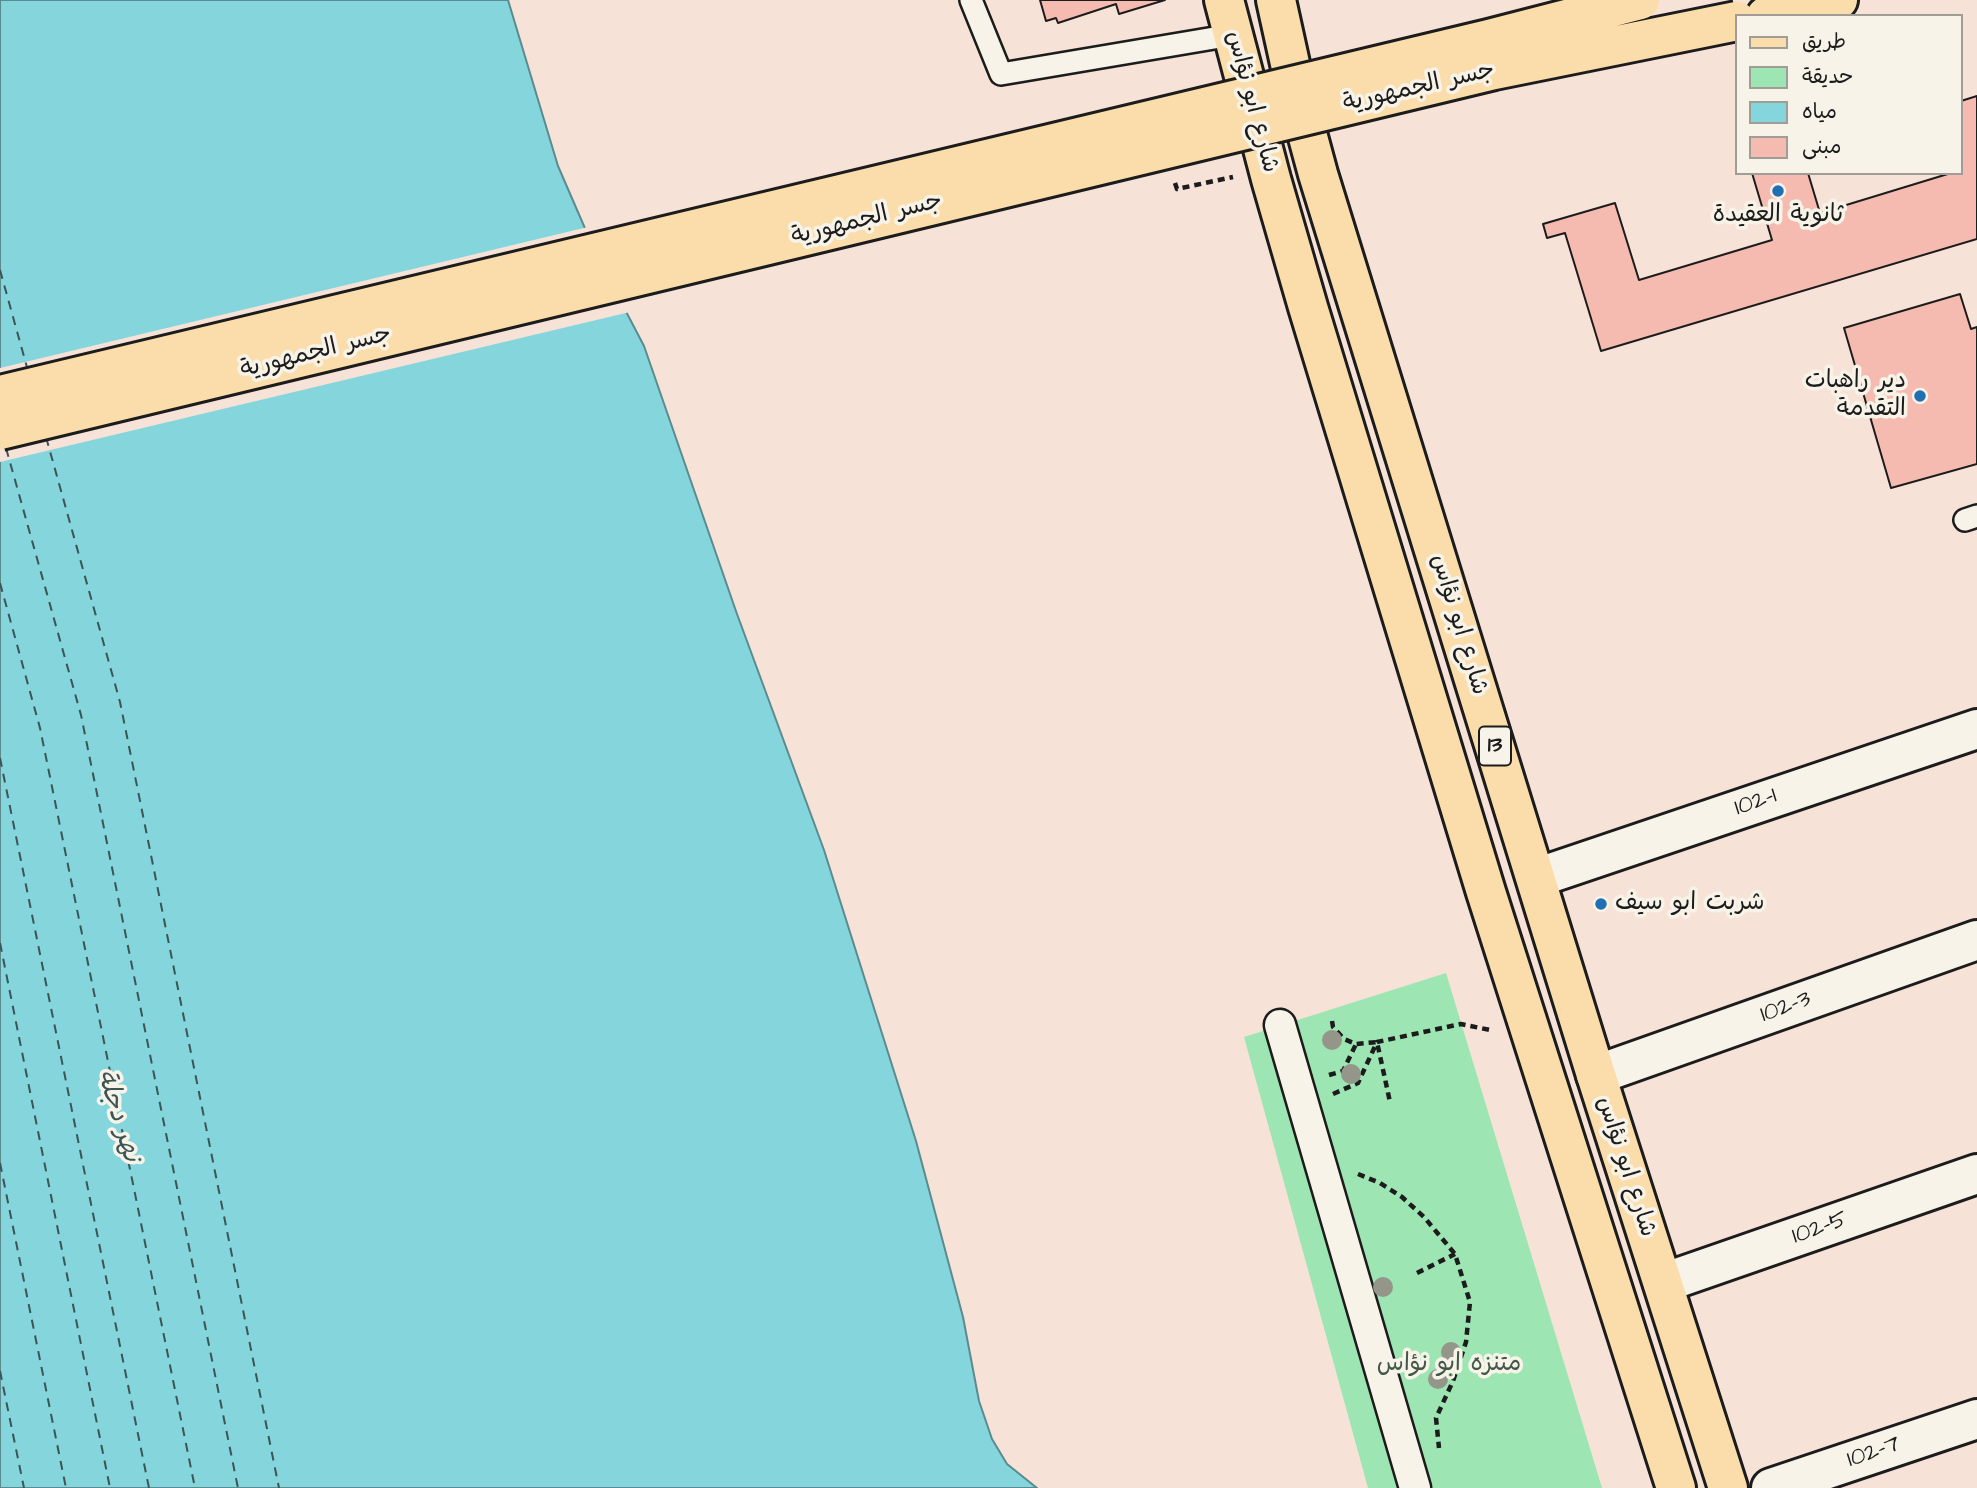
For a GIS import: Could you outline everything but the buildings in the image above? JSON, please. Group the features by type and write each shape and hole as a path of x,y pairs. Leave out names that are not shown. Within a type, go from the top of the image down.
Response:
{"main road":[{"name":"شارع ابو نؤاس","path":"1276,0 1318,174 1596,1075 1728,1488"},
{"name":"جسر الجمهورية","path":"0,396 1489,39 1640,0"},
{"path":"1776,14 1838,0"},
{"name":"شارع ابو نؤاس","path":"1228,17 1308,307 1482,879 1675,1488"},
{"name":"جسر الجمهورية","path":"0,430 1494,70 1736,21"}],"street":[{"name":"102-1","path":"1536,878 1977,729"},
{"name":"102-3","path":"1596,1075 1977,940"},
{"path":"1280,1026 1415,1488"},
{"name":"102-5","path":"1663,1283 1977,1174"},
{"name":"102-7","path":"1772,1488 1977,1419"}],"lane":[{"path":"971,0 1001,74 1228,17"}],"path":[{"path":"1177,189 1236,177 1238,185"},
{"path":"1332,1021 1333,1027 1344,1039 1356,1044 1461,1024 1490,1030"},
{"path":"1338,1092 1358,1083 1377,1042"},
{"path":"1377,1042 1390,1102"},
{"path":"1297,1083 1343,1071 1356,1044"},
{"path":"1359,1174 1402,1196 1424,1217 1455,1254 1470,1302 1466,1342 1453,1381 1436,1418 1441,1458"},
{"path":"1417,1273 1455,1254"}],"green space":[{"name":"متنزه ابو نؤاس","path":"1446,973 1602,1488 1368,1488 1244,1037"}],"water":[{"name":"نهر دجلة","path":"0,0 508,0 558,166 597,256 644,346 737,614 824,850 916,1141 963,1317 979,1401 992,1439 1007,1464 1037,1488 0,1488"}],"pier":[{"path":"588,227 630,312 0,462 0,368"}],"ferry route":[{"path":"0,270 28,371"},
{"path":"46,437 120,702 279,1488"},
{"path":"6,448 81,715 238,1488"},
{"path":"0,583 40,728 195,1488"},
{"path":"0,758 149,1488"},
{"path":"0,943 110,1488"},
{"path":"0,1163 66,1488"},
{"path":"0,1371 24,1488"}],"place":[{"name":"ثانوية العقيدة","path":"1778,191"},
{"name":"دير راهبات التقدمة","path":"1920,396"},
{"name":"شربت ابو سيف","path":"1601,904"}]}
